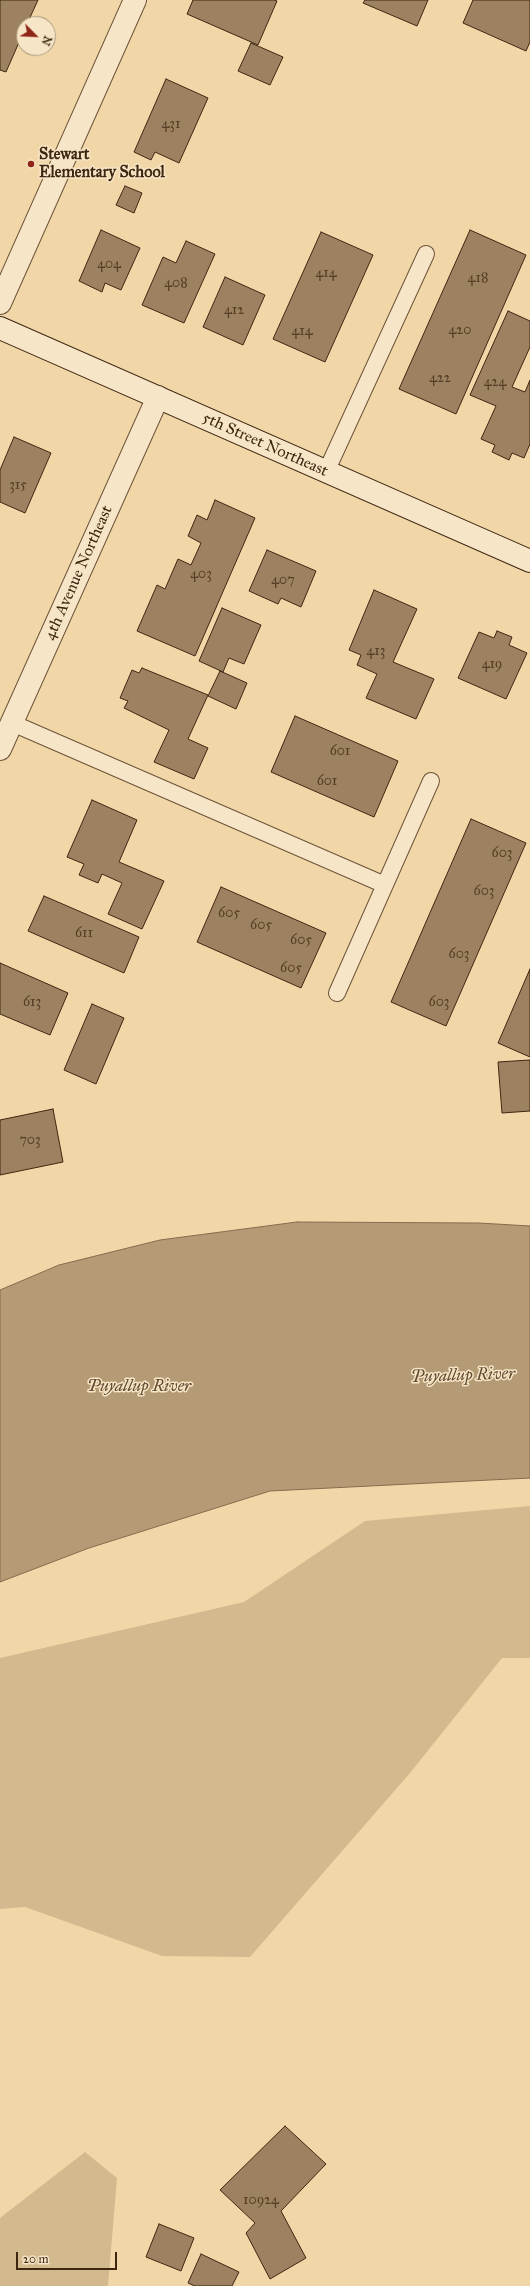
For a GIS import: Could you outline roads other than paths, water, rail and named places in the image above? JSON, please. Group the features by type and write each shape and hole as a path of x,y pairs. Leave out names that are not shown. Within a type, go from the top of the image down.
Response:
{"street":[{"path":"0,303 135,0"},
{"name":"5th Street Northeast","path":"0,328 530,561"},
{"name":"4th Avenue Northeast","path":"0,749 158,397"}],"lane":[{"path":"326,472 426,254"},
{"path":"12,723 385,884"},
{"path":"337,992 431,781"}],"water":[{"name":"Puyallup River","path":"297,1222 479,1223 530,1226 530,1478 270,1491 89,1548 0,1582 0,1290 59,1265 160,1240"}],"place":[{"name":"Stewart Elementary School","path":"31,164"}]}
